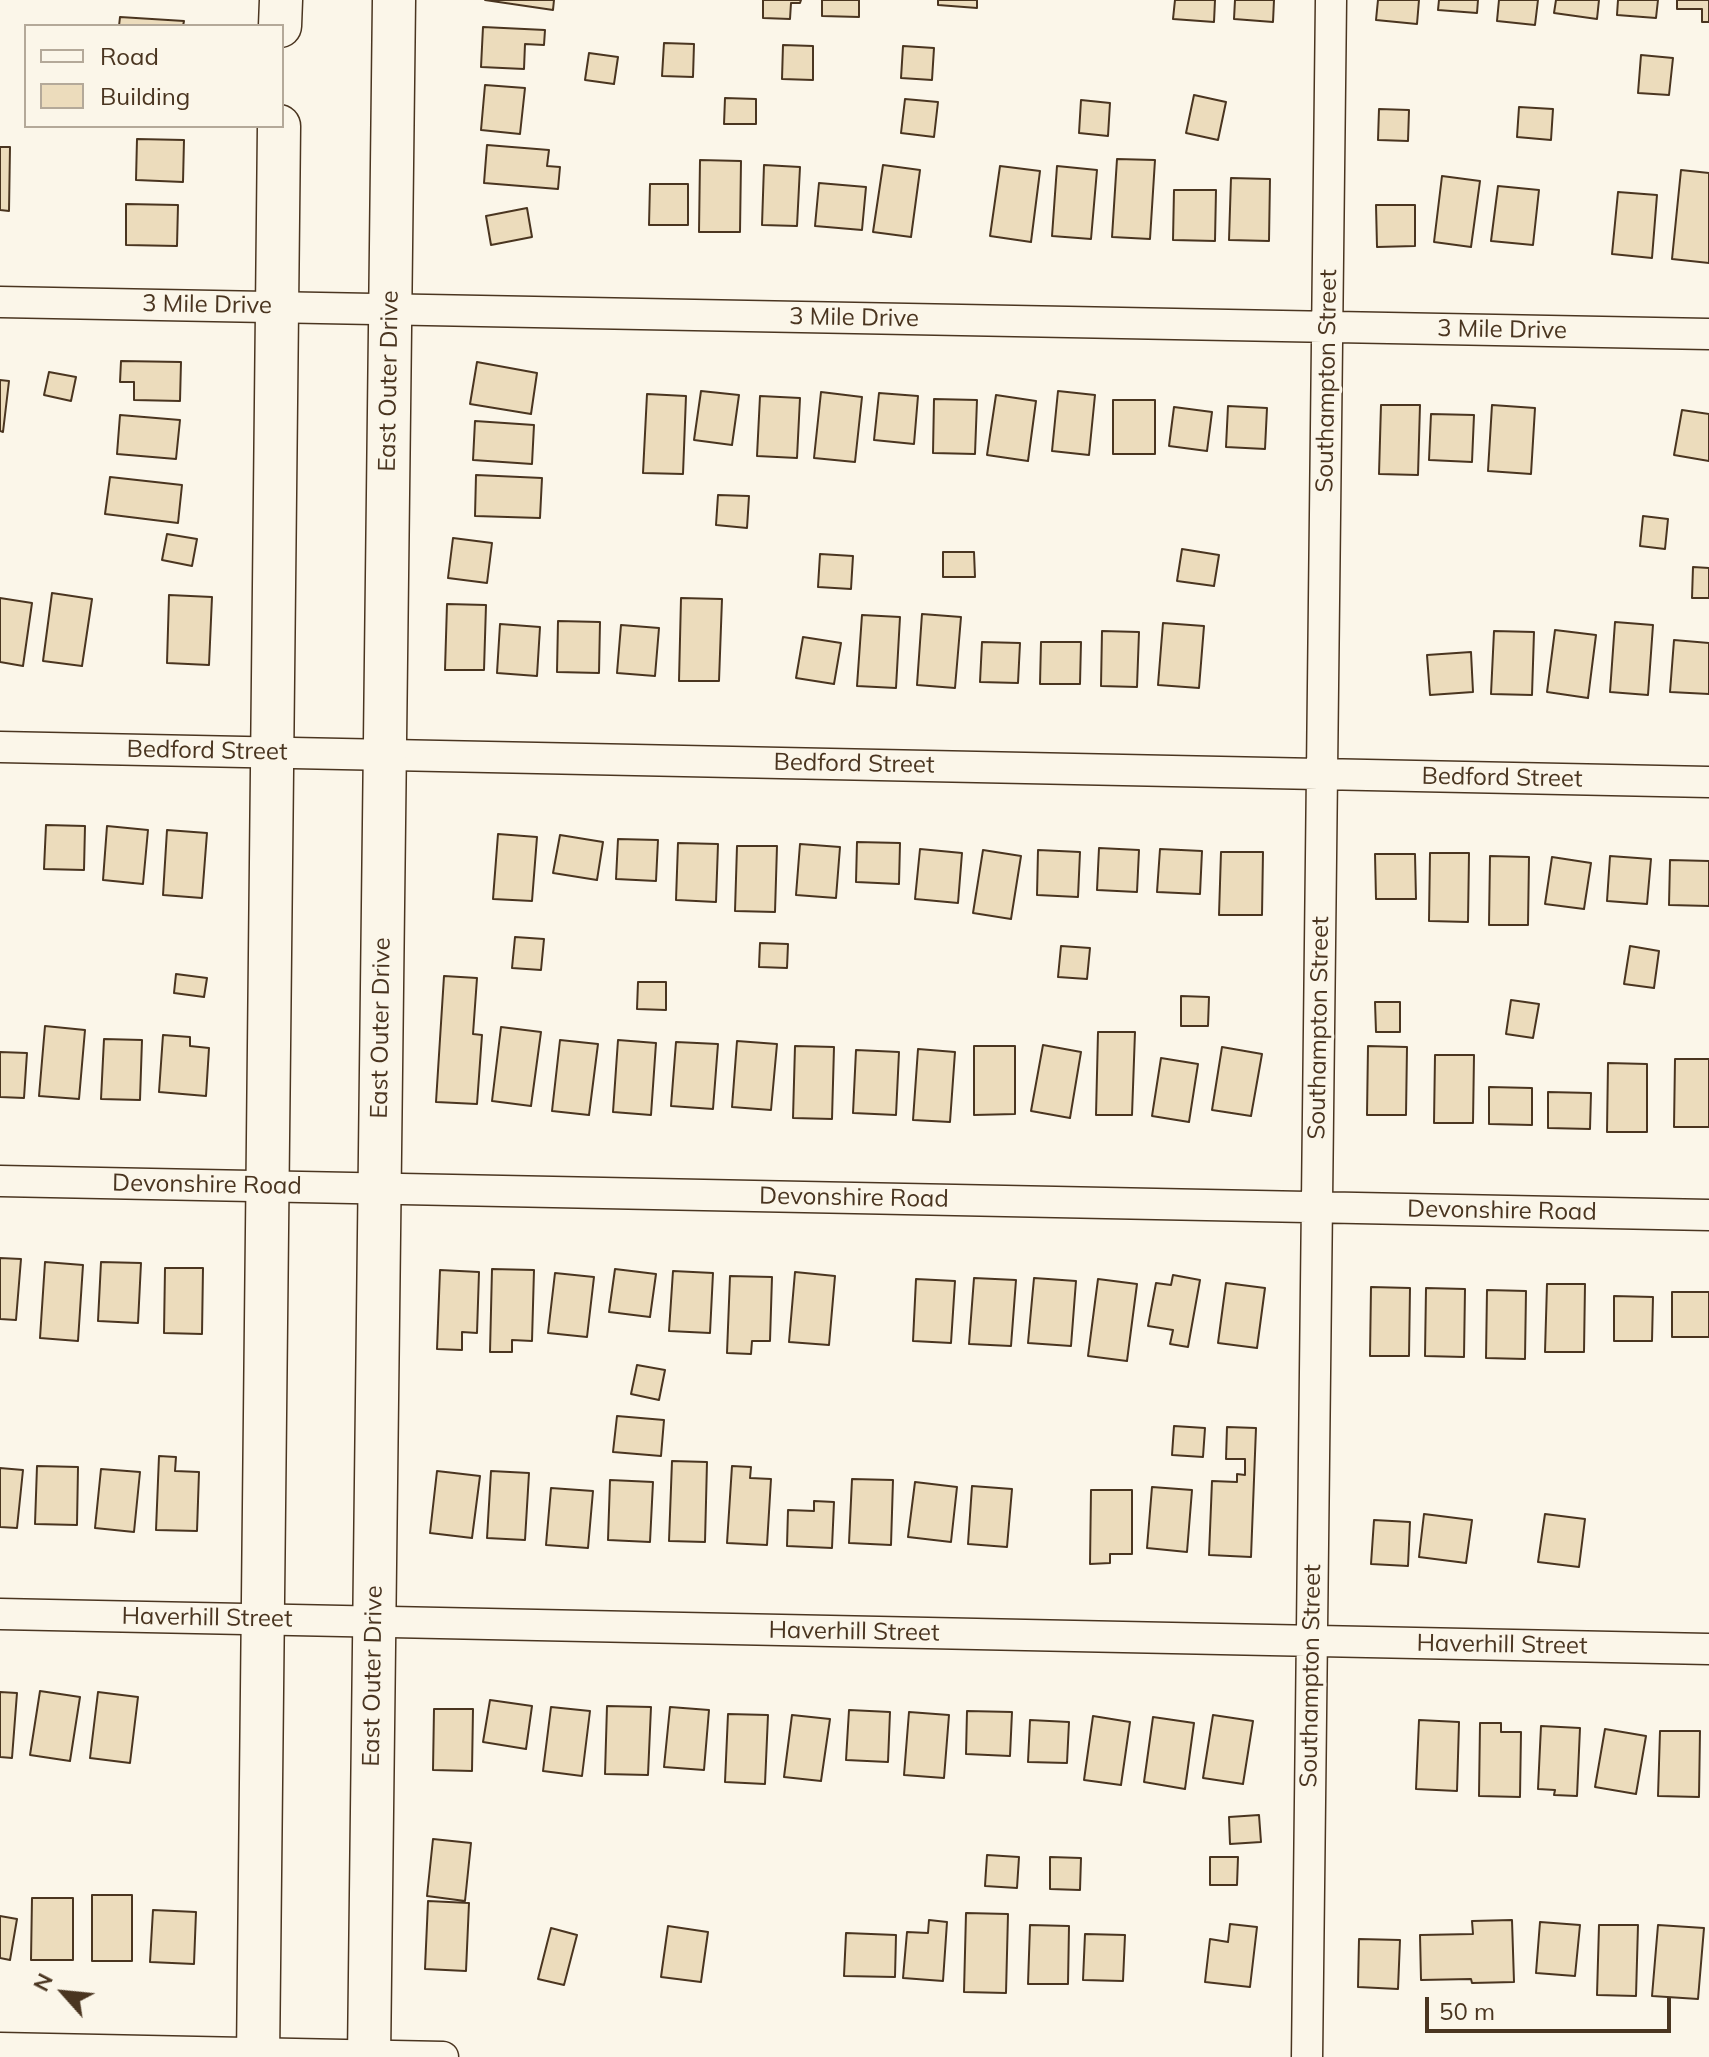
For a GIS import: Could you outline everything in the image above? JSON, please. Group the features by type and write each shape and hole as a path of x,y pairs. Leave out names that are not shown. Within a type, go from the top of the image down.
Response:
{"street":[{"path":"280,24 281,0"},
{"name":"East Outer Drive","path":"369,2056 394,0"},
{"name":"Southampton Street","path":"1307,2057 1331,0"},
{"path":"258,2055 279,128"},
{"name":"3 Mile Drive","path":"0,302 1709,334"},
{"name":"Bedford Street","path":"0,747 1709,782"},
{"name":"Devonshire Road","path":"0,1181 1709,1215"},
{"name":"Haverhill Street","path":"0,1614 1709,1649"},
{"path":"0,2048 443,2057"}],"building":[{"path":"485,0 554,0 553,10"},
{"path":"763,0 801,0 800,3 791,3 790,19 763,18"},
{"path":"822,0 859,0 859,17 822,16"},
{"path":"938,0 977,0 977,8 938,5"},
{"path":"1175,0 1215,0 1214,22 1173,19"},
{"path":"1235,0 1274,0 1273,22 1234,19"},
{"path":"1378,0 1419,0 1417,24 1376,20"},
{"path":"1439,0 1478,0 1477,13 1438,10"},
{"path":"1499,0 1538,0 1535,25 1497,21"},
{"path":"1556,0 1599,0 1597,19 1554,13"},
{"path":"1618,0 1658,0 1656,18 1617,15"},
{"path":"1677,0 1709,0 1709,22 1702,22 1702,9 1677,9"},
{"path":"120,17 184,21 183,24 119,24"},
{"path":"483,27 545,30 544,45 525,44 524,69 481,67"},
{"path":"664,43 694,44 693,77 662,76"},
{"path":"783,45 813,46 813,80 782,79"},
{"path":"903,46 934,48 932,80 901,78"},
{"path":"589,53 618,57 614,84 585,80"},
{"path":"1641,55 1673,58 1669,95 1638,93"},
{"path":"485,85 525,88 520,134 481,130"},
{"path":"1194,95 1226,102 1218,140 1186,133"},
{"path":"725,98 756,99 756,124 724,124"},
{"path":"905,99 938,102 934,137 901,133"},
{"path":"1081,100 1110,103 1108,136 1079,133"},
{"path":"1519,107 1553,109 1551,140 1517,137"},
{"path":"1379,109 1409,110 1408,141 1378,140"},
{"path":"137,139 184,140 183,182 136,180"},
{"path":"487,145 549,150 547,166 560,167 558,189 484,183"},
{"path":"0,147 10,147 9,211 0,210"},
{"path":"1117,159 1155,160 1150,239 1112,237"},
{"path":"700,160 741,161 740,232 699,232"},
{"path":"764,165 800,167 797,226 762,225"},
{"path":"883,165 920,170 911,237 873,232"},
{"path":"1000,166 1040,171 1031,242 990,236"},
{"path":"1057,166 1097,170 1091,239 1052,236"},
{"path":"1681,170 1709,173 1709,263 1672,259"},
{"path":"1442,176 1480,181 1471,247 1434,242"},
{"path":"1231,178 1270,179 1269,241 1229,240"},
{"path":"819,183 866,187 862,230 815,226"},
{"path":"650,184 688,184 688,225 649,225"},
{"path":"1498,186 1539,190 1533,245 1491,241"},
{"path":"1174,190 1216,190 1215,241 1173,240"},
{"path":"1618,192 1657,195 1652,258 1612,254"},
{"path":"126,204 178,205 177,246 126,245"},
{"path":"1376,205 1415,205 1415,246 1377,247"},
{"path":"527,208 532,237 491,245 486,216"},
{"path":"121,361 181,362 180,401 134,400 134,382 120,382"},
{"path":"477,362 537,373 531,414 470,404"},
{"path":"49,372 76,377 71,401 44,395"},
{"path":"0,380 9,381 3,432 0,431"},
{"path":"701,391 739,395 732,445 694,440"},
{"path":"1058,391 1095,395 1089,455 1052,451"},
{"path":"821,392 862,397 855,462 814,458"},
{"path":"879,393 918,396 914,444 874,440"},
{"path":"647,394 686,396 683,474 643,473"},
{"path":"996,395 1036,401 1028,461 987,455"},
{"path":"760,396 800,398 797,458 757,456"},
{"path":"934,399 977,400 975,454 933,453"},
{"path":"1113,400 1155,400 1155,454 1113,454"},
{"path":"1381,405 1420,405 1418,475 1379,474"},
{"path":"1492,405 1535,408 1531,474 1488,471"},
{"path":"1228,406 1267,408 1265,449 1226,447"},
{"path":"1174,407 1212,412 1207,451 1169,446"},
{"path":"1682,410 1709,414 1709,461 1674,455"},
{"path":"1431,414 1474,415 1472,462 1429,460"},
{"path":"120,415 180,420 176,459 117,454"},
{"path":"475,421 534,425 532,464 473,460"},
{"path":"476,475 542,478 540,518 475,516"},
{"path":"110,477 182,485 178,523 105,514"},
{"path":"718,495 749,496 747,528 716,525"},
{"path":"1643,516 1668,519 1665,549 1640,546"},
{"path":"167,534 197,539 192,566 162,560"},
{"path":"453,538 492,543 487,583 448,578"},
{"path":"1182,549 1219,555 1214,586 1177,581"},
{"path":"943,552 974,552 975,577 943,577"},
{"path":"820,554 853,556 851,589 818,587"},
{"path":"1693,567 1709,568 1709,598 1692,598"},
{"path":"52,593 92,599 82,666 43,661"},
{"path":"169,595 212,597 209,665 167,663"},
{"path":"0,598 32,603 23,666 0,662"},
{"path":"681,598 722,599 719,681 679,681"},
{"path":"447,604 486,605 484,670 445,670"},
{"path":"922,614 961,617 955,688 917,685"},
{"path":"862,615 900,617 896,688 857,686"},
{"path":"558,621 600,622 599,673 557,672"},
{"path":"1615,622 1653,625 1648,695 1610,692"},
{"path":"1163,623 1204,626 1199,688 1158,685"},
{"path":"500,624 540,627 537,676 497,673"},
{"path":"621,625 659,628 655,676 617,673"},
{"path":"1555,630 1596,635 1588,698 1547,692"},
{"path":"1102,631 1139,632 1137,687 1101,686"},
{"path":"1494,631 1534,632 1532,695 1491,694"},
{"path":"803,637 841,643 834,684 796,678"},
{"path":"1674,640 1709,643 1709,694 1670,692"},
{"path":"982,642 1020,643 1018,683 980,682"},
{"path":"1041,642 1081,642 1080,684 1040,684"},
{"path":"1471,652 1473,692 1430,695 1427,655"},
{"path":"46,825 85,826 84,870 44,869"},
{"path":"107,826 148,830 143,884 103,880"},
{"path":"167,830 207,833 202,898 163,895"},
{"path":"498,834 537,837 532,901 493,899"},
{"path":"560,835 603,842 597,880 553,873"},
{"path":"618,839 658,840 656,881 616,879"},
{"path":"857,842 900,843 899,884 856,882"},
{"path":"678,843 718,844 716,902 676,900"},
{"path":"800,844 840,847 836,898 796,895"},
{"path":"737,846 777,846 775,912 735,911"},
{"path":"1099,848 1139,850 1137,892 1097,890"},
{"path":"920,849 962,853 958,903 915,899"},
{"path":"1160,849 1202,851 1200,894 1157,892"},
{"path":"983,850 1021,856 1011,919 973,913"},
{"path":"1038,850 1080,852 1078,897 1037,895"},
{"path":"1221,852 1263,852 1262,915 1219,915"},
{"path":"1430,853 1469,853 1468,922 1429,921"},
{"path":"1375,854 1415,854 1416,899 1376,899"},
{"path":"1490,856 1529,857 1528,925 1489,925"},
{"path":"1610,856 1651,859 1647,904 1607,901"},
{"path":"1552,857 1591,863 1584,909 1545,904"},
{"path":"1670,860 1709,861 1709,906 1669,905"},
{"path":"515,937 544,939 541,970 512,968"},
{"path":"760,943 788,944 787,968 759,967"},
{"path":"1061,946 1090,948 1087,979 1058,977"},
{"path":"1630,946 1659,951 1654,988 1624,984"},
{"path":"176,974 207,978 204,997 174,993"},
{"path":"444,976 477,978 473,1034 482,1035 477,1104 436,1102"},
{"path":"638,982 666,982 666,1010 637,1009"},
{"path":"1181,996 1209,997 1208,1026 1181,1026"},
{"path":"1511,1000 1539,1004 1533,1038 1506,1034"},
{"path":"1375,1002 1400,1002 1400,1032 1376,1032"},
{"path":"45,1026 85,1030 79,1099 39,1096"},
{"path":"501,1027 541,1032 531,1106 492,1101"},
{"path":"1098,1032 1135,1032 1132,1115 1096,1115"},
{"path":"163,1035 190,1037 190,1046 209,1048 206,1096 159,1092"},
{"path":"104,1039 142,1040 140,1100 101,1099"},
{"path":"560,1040 598,1044 589,1115 552,1111"},
{"path":"618,1040 656,1043 651,1115 613,1112"},
{"path":"737,1041 777,1044 771,1110 732,1107"},
{"path":"676,1042 718,1044 713,1109 671,1106"},
{"path":"1043,1045 1081,1052 1070,1118 1031,1111"},
{"path":"795,1046 834,1047 832,1119 793,1118"},
{"path":"974,1046 1015,1046 1015,1114 974,1115"},
{"path":"1368,1046 1407,1047 1406,1115 1367,1115"},
{"path":"1222,1047 1262,1054 1251,1116 1212,1110"},
{"path":"918,1049 955,1052 950,1122 913,1120"},
{"path":"856,1050 899,1052 896,1115 853,1113"},
{"path":"0,1052 27,1053 24,1098 0,1097"},
{"path":"1435,1055 1474,1055 1473,1123 1434,1123"},
{"path":"1161,1058 1198,1064 1189,1122 1152,1116"},
{"path":"1675,1059 1709,1059 1709,1127 1674,1127"},
{"path":"1608,1063 1647,1064 1647,1132 1607,1132"},
{"path":"1489,1087 1532,1088 1532,1125 1489,1124"},
{"path":"1548,1092 1591,1093 1590,1129 1548,1128"},
{"path":"0,1258 21,1259 16,1320 0,1319"},
{"path":"45,1262 83,1265 78,1341 40,1338"},
{"path":"101,1262 141,1263 138,1323 98,1321"},
{"path":"165,1268 203,1268 202,1334 164,1333"},
{"path":"492,1269 534,1270 532,1341 512,1340 512,1352 490,1352"},
{"path":"615,1269 656,1274 650,1317 609,1312"},
{"path":"440,1270 479,1272 477,1333 462,1332 462,1350 437,1349"},
{"path":"673,1271 713,1273 710,1333 669,1331"},
{"path":"795,1272 835,1276 829,1345 789,1342"},
{"path":"555,1273 594,1277 587,1337 548,1333"},
{"path":"1173,1275 1200,1280 1188,1347 1170,1344 1173,1330 1148,1326 1156,1283 1171,1285"},
{"path":"730,1276 772,1277 770,1341 752,1341 751,1354 727,1353"},
{"path":"974,1278 1016,1280 1011,1346 969,1344"},
{"path":"1034,1278 1076,1281 1071,1346 1028,1343"},
{"path":"916,1279 955,1281 951,1343 913,1341"},
{"path":"1098,1279 1137,1284 1127,1361 1088,1356"},
{"path":"1226,1283 1265,1288 1257,1348 1218,1343"},
{"path":"1547,1284 1585,1284 1584,1352 1545,1352"},
{"path":"1371,1287 1410,1288 1409,1356 1370,1356"},
{"path":"1426,1288 1465,1289 1464,1357 1425,1356"},
{"path":"1487,1290 1526,1291 1525,1359 1486,1358"},
{"path":"1672,1292 1709,1292 1709,1337 1672,1337"},
{"path":"1614,1296 1653,1297 1652,1341 1614,1341"},
{"path":"637,1365 665,1370 659,1400 631,1394"},
{"path":"617,1416 664,1420 661,1456 613,1452"},
{"path":"1174,1426 1205,1428 1203,1457 1172,1455"},
{"path":"1227,1427 1256,1428 1251,1557 1209,1555 1212,1481 1237,1482 1237,1474 1245,1475 1245,1459 1226,1459"},
{"path":"159,1456 176,1457 175,1471 199,1472 197,1531 156,1530"},
{"path":"672,1461 707,1462 705,1542 669,1541"},
{"path":"37,1466 78,1467 77,1525 35,1524"},
{"path":"732,1466 751,1467 750,1478 771,1479 767,1545 727,1543"},
{"path":"0,1468 23,1470 17,1528 0,1527"},
{"path":"101,1469 140,1472 134,1532 95,1528"},
{"path":"437,1471 480,1476 472,1538 430,1533"},
{"path":"491,1471 529,1473 525,1540 487,1538"},
{"path":"852,1479 893,1480 891,1545 849,1543"},
{"path":"610,1480 653,1482 650,1542 608,1540"},
{"path":"915,1482 957,1487 951,1542 908,1537"},
{"path":"972,1486 1012,1489 1007,1547 968,1544"},
{"path":"1152,1487 1192,1490 1187,1552 1147,1548"},
{"path":"551,1488 593,1491 588,1548 546,1545"},
{"path":"1091,1490 1132,1490 1132,1554 1110,1554 1110,1563 1090,1564"},
{"path":"814,1501 834,1502 832,1548 787,1546 788,1510 814,1511"},
{"path":"1424,1514 1472,1520 1466,1563 1419,1557"},
{"path":"1545,1514 1585,1519 1579,1567 1538,1562"},
{"path":"1374,1520 1410,1522 1408,1566 1371,1564"},
{"path":"40,1691 80,1697 70,1761 30,1755"},
{"path":"0,1692 17,1693 12,1758 0,1757"},
{"path":"98,1692 138,1697 130,1763 90,1758"},
{"path":"490,1700 532,1706 526,1749 483,1742"},
{"path":"607,1706 651,1707 648,1775 605,1774"},
{"path":"551,1707 590,1711 582,1776 543,1771"},
{"path":"670,1707 709,1710 704,1770 664,1767"},
{"path":"434,1709 473,1709 472,1771 433,1770"},
{"path":"849,1710 890,1712 888,1762 846,1760"},
{"path":"967,1711 1012,1712 1010,1756 966,1754"},
{"path":"909,1712 949,1715 944,1778 904,1775"},
{"path":"728,1714 768,1715 765,1784 725,1782"},
{"path":"792,1715 830,1719 821,1781 784,1777"},
{"path":"1213,1715 1253,1721 1243,1784 1203,1778"},
{"path":"1093,1716 1130,1722 1121,1785 1084,1780"},
{"path":"1153,1717 1194,1723 1185,1789 1144,1782"},
{"path":"1030,1720 1069,1722 1067,1763 1028,1762"},
{"path":"1419,1720 1459,1722 1457,1791 1416,1789"},
{"path":"1480,1723 1501,1723 1501,1732 1521,1732 1520,1797 1479,1796"},
{"path":"1541,1726 1580,1728 1577,1796 1554,1795 1555,1790 1538,1789"},
{"path":"1605,1729 1646,1736 1636,1794 1595,1787"},
{"path":"1660,1731 1700,1731 1699,1797 1658,1796"},
{"path":"1259,1815 1261,1842 1230,1844 1229,1817"},
{"path":"433,1839 471,1843 465,1901 427,1896"},
{"path":"987,1855 1019,1857 1017,1888 985,1886"},
{"path":"1050,1857 1081,1858 1080,1890 1050,1889"},
{"path":"1210,1857 1238,1857 1237,1885 1210,1885"},
{"path":"92,1895 132,1895 132,1961 92,1961"},
{"path":"32,1898 73,1898 73,1960 31,1960"},
{"path":"428,1901 469,1903 466,1971 425,1969"},
{"path":"153,1910 196,1912 194,1964 150,1962"},
{"path":"966,1913 1008,1914 1006,1993 964,1992"},
{"path":"0,1916 17,1919 10,1960 0,1958"},
{"path":"929,1920 947,1922 943,1981 903,1978 907,1932 928,1933"},
{"path":"1512,1920 1514,1982 1421,1980 1420,1935 1473,1934 1472,1921"},
{"path":"1540,1922 1580,1925 1575,1976 1536,1973"},
{"path":"1230,1924 1257,1927 1250,1987 1205,1982 1210,1939 1228,1942"},
{"path":"1030,1925 1069,1926 1068,1984 1028,1984"},
{"path":"1599,1925 1638,1925 1636,1996 1597,1995"},
{"path":"1658,1925 1704,1928 1698,1999 1652,1996"},
{"path":"668,1926 708,1932 701,1982 661,1977"},
{"path":"551,1928 577,1935 564,1985 538,1979"},
{"path":"846,1933 896,1935 895,1977 844,1976"},
{"path":"1085,1934 1125,1935 1123,1981 1083,1980"},
{"path":"1359,1939 1400,1940 1398,1989 1358,1987"}]}
